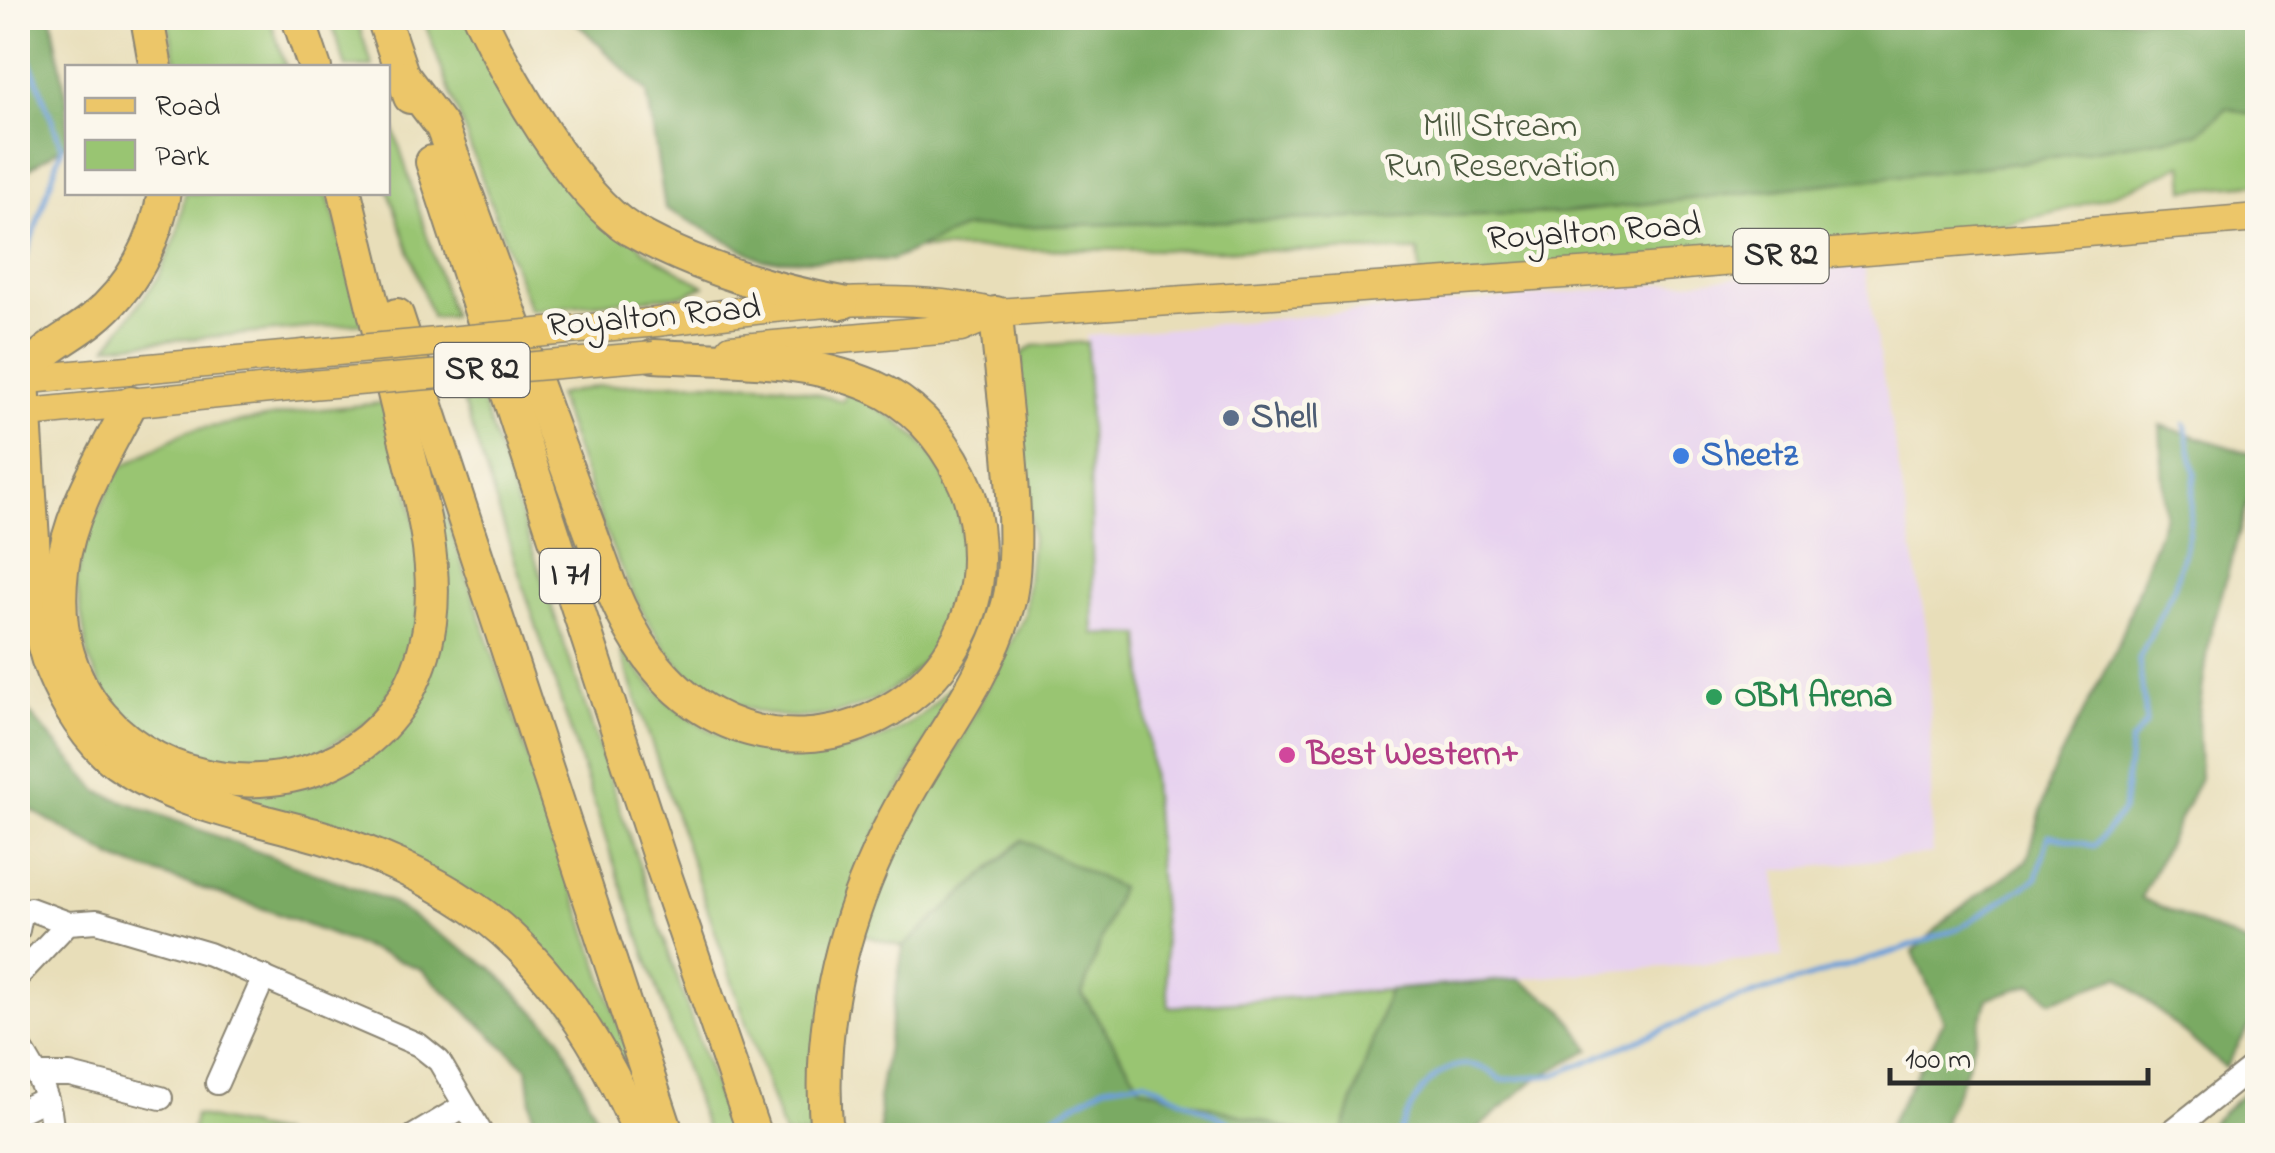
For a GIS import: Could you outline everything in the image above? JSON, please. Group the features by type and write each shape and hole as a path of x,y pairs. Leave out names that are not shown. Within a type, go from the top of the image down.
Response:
{"highway":[{"path":"146,18 155,65"},
{"path":"298,18 314,65"},
{"name":"I 71","path":"383,18 755,1136"},
{"path":"480,18 560,158 628,228 711,267 842,304"},
{"path":"404,77 442,126 610,585 642,650 697,704 764,734 802,737 845,730 915,695 956,646 978,574 974,508 958,470 932,430 904,405 874,387 822,370 779,363 654,356"},
{"path":"163,195 143,257 121,292 94,319 42,355 20,380 43,647 53,675 88,733 116,763 186,797 363,850 473,907 514,943 578,1020 599,1052 641,1136"},
{"path":"131,403 69,532 61,573 66,642 80,680 99,711 158,761 209,780 260,783 354,748 403,698 429,627 432,592 418,492 347,195"},
{"name":"I 71","path":"357,195 668,1136"},
{"path":"827,1136 827,1018 857,895 921,771 977,684 1009,604 1014,562 996,313"}],"main road":[{"name":"Royalton Road","path":"20,380 842,304 951,302 996,313 1636,269 2258,218"},
{"name":"Royalton Road","path":"21,413 962,328 996,313"}],"street":[{"path":"18,930 21,915 30,909 68,923 89,920 131,930 210,954 430,1050 484,1136"},
{"path":"18,976 68,923"},
{"path":"217,1083 264,978"},
{"path":"20,1051 43,1087 52,1115 52,1136"},
{"path":"2166,1136 2258,1063"},
{"path":"18,1112 43,1087 70,1075 161,1098"},
{"path":"414,1136 464,1106"}],"shaded area":[{"path":"1864,266 1929,643 1932,854 1775,871 1782,957 1169,1008 1140,635 1094,635 1086,336"}],"green space":[{"path":"18,18 52,18 65,91 65,145 18,176"},
{"path":"167,18 270,18 285,65 177,65"},
{"path":"330,18 356,18 372,65 345,65"},
{"path":"423,18 471,18 643,250 704,286 684,295 530,310"},
{"name":"Mill Stream Run Reservation","path":"572,18 2257,18 2257,116 2227,108 2199,133 2017,163 1563,213 964,228 892,260 763,260 665,208 647,92"},
{"path":"2257,18 2257,184 2185,190 2183,164 2081,205 1974,230 1864,244 1421,283 1418,251 767,248"},
{"path":"390,116 452,316 432,318 390,195"},
{"path":"185,195 328,195 366,323 108,346 158,278 178,233"},
{"path":"1087,342 1094,634 1141,635 1169,1007 1389,990 1342,1135 1310,1135 1141,1088 1082,994 1119,888 1023,840 903,947 859,934 877,876 939,781 1025,615 1032,536 1018,398 1022,354 1033,346"},
{"path":"702,382 782,385 843,401 846,392 896,420 936,461 956,503 963,546 960,588 946,628 923,662 891,690 852,709 807,717 760,712 715,694 689,675 646,618 610,543 557,395 598,386"},
{"path":"480,395 731,1135 708,1135 609,849 462,398"},
{"path":"392,402 424,569 415,649 374,719 300,763 208,767 135,730 106,695 89,660 76,583 86,535 120,468 187,431 312,410"},
{"path":"2160,425 2257,456 2258,466 2210,636 2198,720 2200,778 2141,898 2257,948 2257,1014 2225,1068 2119,977 2051,1001 2033,984 1988,998 1962,1081 1945,1118 1944,1135 1884,1135 1944,1021 1913,952 1953,913 2027,861 2051,775 2119,643 2165,514"},
{"path":"435,483 641,1087 631,1090 479,902 191,789 257,794 324,781 366,755 411,705 430,486"},
{"path":"625,652 651,684 681,711 715,732 751,746 790,753 829,752 868,743 907,725 969,666 877,832 818,1135 784,1135 621,653"},
{"path":"18,700 99,792 387,900 493,969 560,1037 604,1135 535,1135 527,1068 421,969 270,911 117,860 18,802"},
{"path":"1023,840 1120,888 1082,994 1141,1087 1310,1135 881,1135 879,1095 903,947"},
{"path":"1519,979 1563,1009 1590,1049 1533,1081 1470,1135 1342,1135 1389,990"},
{"path":"2256,1082 2257,1135 2198,1135"},
{"path":"195,1115 282,1134 282,1135 191,1135"}],"waterway":[{"path":"18,42 27,52 62,148 23,265"},
{"path":"1398,1136 1426,1087 1452,1067 1484,1069 1502,1080 1555,1075 1728,1002 1894,952 1961,927 2037,878 2049,835 2094,846 2123,811 2131,742 2146,723 2139,659 2175,585 2188,536 2195,474 2185,424"},
{"path":"989,1136 1047,1120 1105,1086 1144,1080 1229,1122 1245,1136"}],"place":[{"name":"Shell","path":"1231,418"},
{"name":"Sheetz","path":"1681,456"},
{"name":"OBM Arena","path":"1714,697"},
{"name":"Best Western+","path":"1287,755"}]}
